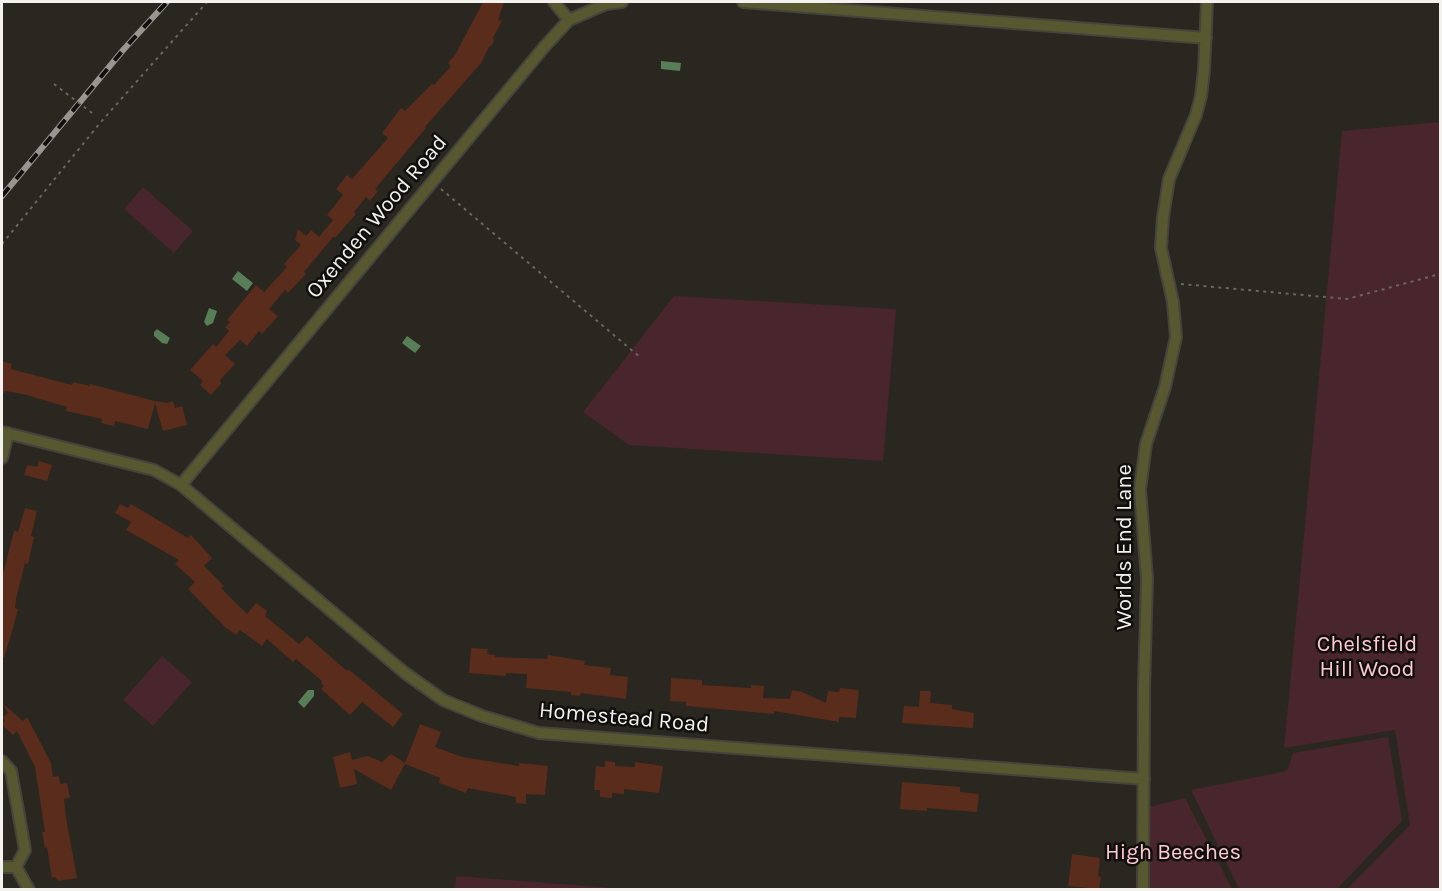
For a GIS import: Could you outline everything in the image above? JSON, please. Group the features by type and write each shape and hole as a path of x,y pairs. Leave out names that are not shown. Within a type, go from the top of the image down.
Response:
{"street":[{"path":"554,2 569,20"},
{"name":"Oxenden Wood Road","path":"181,484 545,46 569,20 606,4 622,2"},
{"path":"743,2 1206,38"},
{"name":"Worlds End Lane","path":"1143,890 1147,579 1140,489 1146,444 1165,387 1176,337 1176,317 1161,248 1163,217 1168,179 1196,115 1201,96 1207,2"},
{"path":"2,458 5,432"},
{"name":"Homestead Road","path":"5,432 154,470 181,484 405,672 443,700 482,716 539,733 1144,779"},
{"path":"2,761 11,771 25,850 16,867"},
{"path":"2,867 16,867"},
{"path":"16,867 29,890"}],"path":[{"path":"2,244 100,123 207,2"},
{"path":"54,84 92,113"},
{"path":"432,182 641,358"},
{"path":"1169,283 1347,299 1440,274"}],"green space":[{"name":"Chelsfield Hill Wood","path":"1440,122 1440,889 1347,889 1410,825 1395,730 1284,748 1342,131"},
{"path":"143,187 193,231 174,253 124,209"},
{"path":"674,296 896,309 883,461 629,445 583,412"},
{"path":"162,656 192,682 153,726 123,700"},
{"path":"1388,737 1402,821 1337,889 1239,889 1191,790 1287,771 1293,753"},
{"name":"High Beeches","path":"1185,798 1232,889 1137,889 1137,810"},
{"path":"456,876 627,889 455,889"}],"shaded area":[{"path":"661,61 681,63 680,71 661,69"},
{"path":"238,271 253,283 247,291 232,279"},
{"path":"209,308 217,311 213,323 207,326 204,322"},
{"path":"157,329 170,338 167,344 154,336"},
{"path":"407,336 421,346 415,353 402,343"},
{"path":"308,690 314,690 314,696 304,708 298,702"}],"building":[{"path":"483,2 504,2 498,20 502,21 481,63 375,189 378,191 370,201 366,197 354,212 356,214 304,272 306,274 288,293 285,290 269,309 278,316 262,334 259,331 247,346 240,340 225,355 235,364 220,380 221,384 211,395 200,385 203,381 190,370 213,344 216,347 229,331 225,327 230,322 227,320 256,285 264,292 287,267 284,264 301,245 295,240 298,229 306,236 311,230 319,237 333,220 327,215 343,195 336,189 347,175 352,179 388,138 382,133 401,108 405,111 451,66 448,63 455,55"},
{"path":"2,361 12,364 11,369 72,385 73,382 90,386 90,384 155,401 167,403 173,401 175,408 182,406 187,425 163,431 155,403 148,429 115,421 114,426 101,423 102,419 66,411 67,407 23,394 2,392"},
{"path":"39,461 52,465 47,481 24,475 27,465 37,467"},
{"path":"120,504 128,508 131,504 188,538 191,535 212,558 204,566 224,586 221,588 247,614 256,603 267,611 265,616 299,644 307,636 347,671 348,669 403,714 393,727 362,702 350,715 321,689 324,686 322,681 296,659 293,662 267,639 262,646 240,630 236,635 225,627 188,589 195,582 175,564 179,560 126,530 131,522 115,513"},
{"path":"25,508 37,511 31,536 34,537 16,599 15,608 18,609 4,658 2,657 2,577 14,531 18,532"},
{"path":"471,648 488,649 487,654 495,655 495,657 547,659 548,655 585,661 584,665 611,668 610,675 628,677 626,699 581,693 580,696 571,695 571,692 526,688 527,674 506,673 506,676 469,673"},
{"path":"671,678 702,680 702,685 751,688 751,685 764,686 763,698 790,699 792,690 826,703 828,691 839,692 840,688 859,690 856,718 839,717 839,722 774,711 774,714 686,706 686,702 670,701"},
{"path":"920,691 931,691 930,703 952,705 952,709 974,713 973,728 902,723 904,706 919,707"},
{"path":"3,704 23,721 27,717 51,763 53,777 59,776 60,784 67,783 70,798 64,799 66,818 77,878 58,881 55,877 52,878 42,832 45,832 35,767 17,731 13,735 2,725 5,720 2,718 8,713"},
{"path":"420,724 441,732 435,747 462,757 519,766 519,763 548,766 545,795 526,794 526,804 516,803 516,797 468,788 466,793 439,783 440,778 405,764 391,790 354,769 357,784 340,788 333,757 350,752 352,760 368,756 382,762 391,754 405,763"},
{"path":"605,761 615,762 615,766 635,767 635,762 663,766 659,793 624,789 624,794 612,793 612,798 600,797 600,790 594,790 596,766 605,767"},
{"path":"902,782 960,787 960,792 979,794 977,812 927,808 927,811 900,809"},
{"path":"1072,854 1100,858 1099,889 1068,886"}],"railway":[{"path":"2,196 124,49 167,2"}]}
